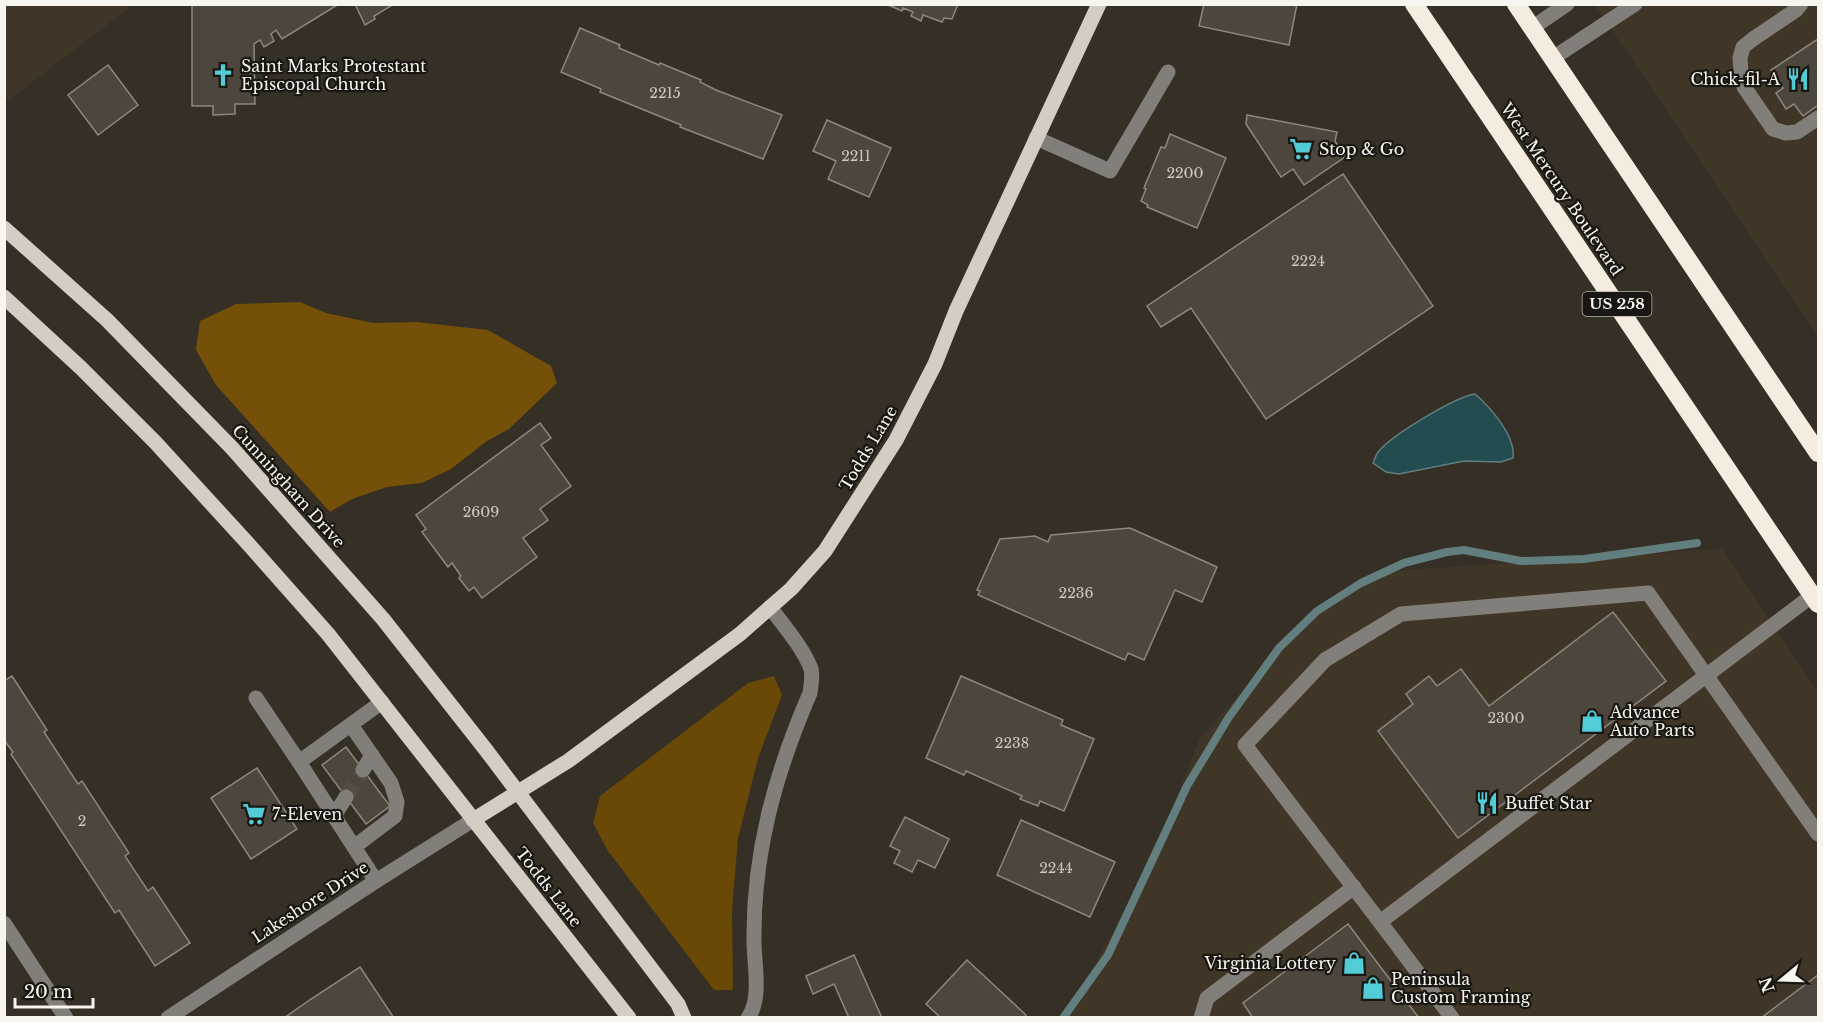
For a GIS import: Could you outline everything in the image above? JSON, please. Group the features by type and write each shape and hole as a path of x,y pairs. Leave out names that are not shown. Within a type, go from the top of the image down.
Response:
{"highway":[{"name":"West Mercury Boulevard","path":"1414,4 1816,600"},
{"path":"1516,4 1818,453"}],"main road":[{"name":"Todds Lane","path":"629,1017 473,820 568,760 740,634 809,570 825,551 896,440 935,364 956,311 1099,4"},
{"name":"Cunningham Drive","path":"4,228 107,320 232,448 383,619 518,793"},
{"path":"7,304 81,368 155,442 289,589 382,702 473,820"},
{"name":"Todds Lane","path":"518,793 678,1004 684,1017"}],"street":[{"path":"1532,28 1568,4"},
{"path":"1553,58 1635,4"},
{"path":"1801,4 1796,10 1743,47 1740,58 1741,72 1744,87 1773,129 1785,133 1797,132 1818,118"},
{"path":"1036,138 1110,171 1167,72"},
{"path":"1452,1017 1245,745 1325,660 1401,614 1648,593 1818,834"},
{"path":"1380,922 1706,676 1816,600"},
{"path":"748,1017 756,999 754,933 756,880 766,821 778,774 810,693 812,680 811,669 803,655 770,607"},
{"path":"256,698 376,881"},
{"path":"299,762 382,702"},
{"path":"351,724 392,783 397,802 395,816 354,847"},
{"path":"363,770 372,755"},
{"path":"334,816 346,797"},
{"name":"Lakeshore Drive","path":"168,1017 473,820"},
{"path":"1201,1017 1207,998 1354,887"},
{"path":"4,922 66,1017"}],"shaded area":[{"path":"5,4 133,4 133,5 5,103"},
{"path":"1595,5 1818,5 1818,336 1703,165"},
{"path":"300,302 326,313 373,323 416,322 488,330 551,366 557,383 509,429 487,441 451,469 422,483 387,487 352,499 330,512 216,385 196,350 200,321 236,304"},
{"path":"1723,549 1818,692 1818,1017 1059,1018 1073,1002 1152,862 1200,738 1313,613 1388,571"},
{"path":"774,676 782,695 758,758 738,838 732,911 733,990 714,990 608,851 593,823 600,796 748,683"}],"water":[{"path":"1475,394 1501,423 1513,449 1513,458 1501,462 1464,461 1399,474 1386,472 1373,463 1376,455 1386,444 1410,427 1439,409"}],"building":[{"name":"Saint Marks Protestant Episcopal Church","path":"192,4 339,4 282,39 276,30 271,34 274,41 264,47 260,40 254,44 255,104 235,104 235,114 213,115 213,106 192,106"},
{"name":"Saint Marks Protestant Episcopal Church","path":"355,4 394,4 374,16 375,19 365,25"},
{"path":"886,4 958,4 952,19 944,18 942,22 923,15 921,21 911,16 913,12 903,8 902,11"},
{"path":"1204,4 1297,4 1289,45 1199,26"},
{"path":"580,28 620,45 619,48 701,80 700,82 716,90 782,115 763,159 680,127 681,125 600,92 601,89 561,72"},
{"name":"Chick-fil-A","path":"1818,39 1818,105 1803,116 1794,104 1786,109 1776,93 1783,88 1771,70"},
{"path":"108,65 138,105 98,135 68,95"},
{"name":"Stop & Go","path":"1247,115 1337,132 1335,141 1345,157 1304,185 1293,169 1281,177 1246,124"},
{"path":"827,120 891,148 869,197 828,179 836,161 813,151"},
{"path":"1170,134 1226,158 1197,228 1147,207 1148,205 1141,201 1161,147 1165,148"},
{"path":"1343,174 1433,306 1266,419 1191,308 1161,327 1147,306"},
{"path":"540,423 551,438 541,445 571,486 540,509 548,520 523,538 537,557 482,598 474,587 469,591 459,578 461,576 452,563 448,567 422,532 426,529 416,515"},
{"path":"1130,528 1217,567 1202,602 1175,590 1144,660 1128,653 1125,660 978,595 980,591 977,590 1000,539 1035,536 1048,542 1051,535"},
{"path":"1613,612 1666,681 1458,838 1378,731 1413,704 1406,694 1429,676 1437,686 1461,669 1489,706"},
{"path":"12,676 47,730 44,732 78,784 82,781 129,853 125,856 148,891 153,887 190,943 155,966 119,910 115,913 4,740 4,681"},
{"path":"961,676 1063,720 1061,725 1094,739 1064,811 1040,801 1038,806 1020,799 1022,796 966,771 964,775 926,758"},
{"path":"346,747 390,806 366,824 322,765"},
{"name":"7-Eleven","path":"257,768 297,829 251,859 211,798"},
{"path":"905,817 949,839 935,868 918,860 912,872 894,863 900,851 890,846"},
{"path":"1021,820 1115,862 1090,917 997,875"},
{"path":"1348,924 1419,1018 1253,1018 1243,1003"},
{"path":"854,955 882,1018 849,1018 834,984 813,994 806,976"},
{"path":"967,960 1026,1015 1024,1018 941,1018 926,1004"},
{"path":"360,967 394,1018 284,1018 311,999"},
{"path":"1818,975 1818,1018 1761,1018"}],"waterway":[{"path":"1063,1018 1108,955 1187,786 1229,717 1279,648 1317,611 1361,583 1404,563 1447,552 1464,550 1521,561 1584,559 1697,543"}],"tunnel":[{"path":"346,797 363,770"}],"place":[{"name":"Saint Marks Protestant Episcopal Church","path":"223,75"},
{"name":"Chick-fil-A","path":"1798,79"},
{"name":"Stop & Go","path":"1301,149"},
{"name":"Advance Auto Parts","path":"1592,721"},
{"name":"Buffet Star","path":"1487,803"},
{"name":"7-Eleven","path":"254,814"},
{"name":"Virginia Lottery","path":"1354,963"},
{"name":"Peninsula Custom Framing","path":"1373,988"}]}
